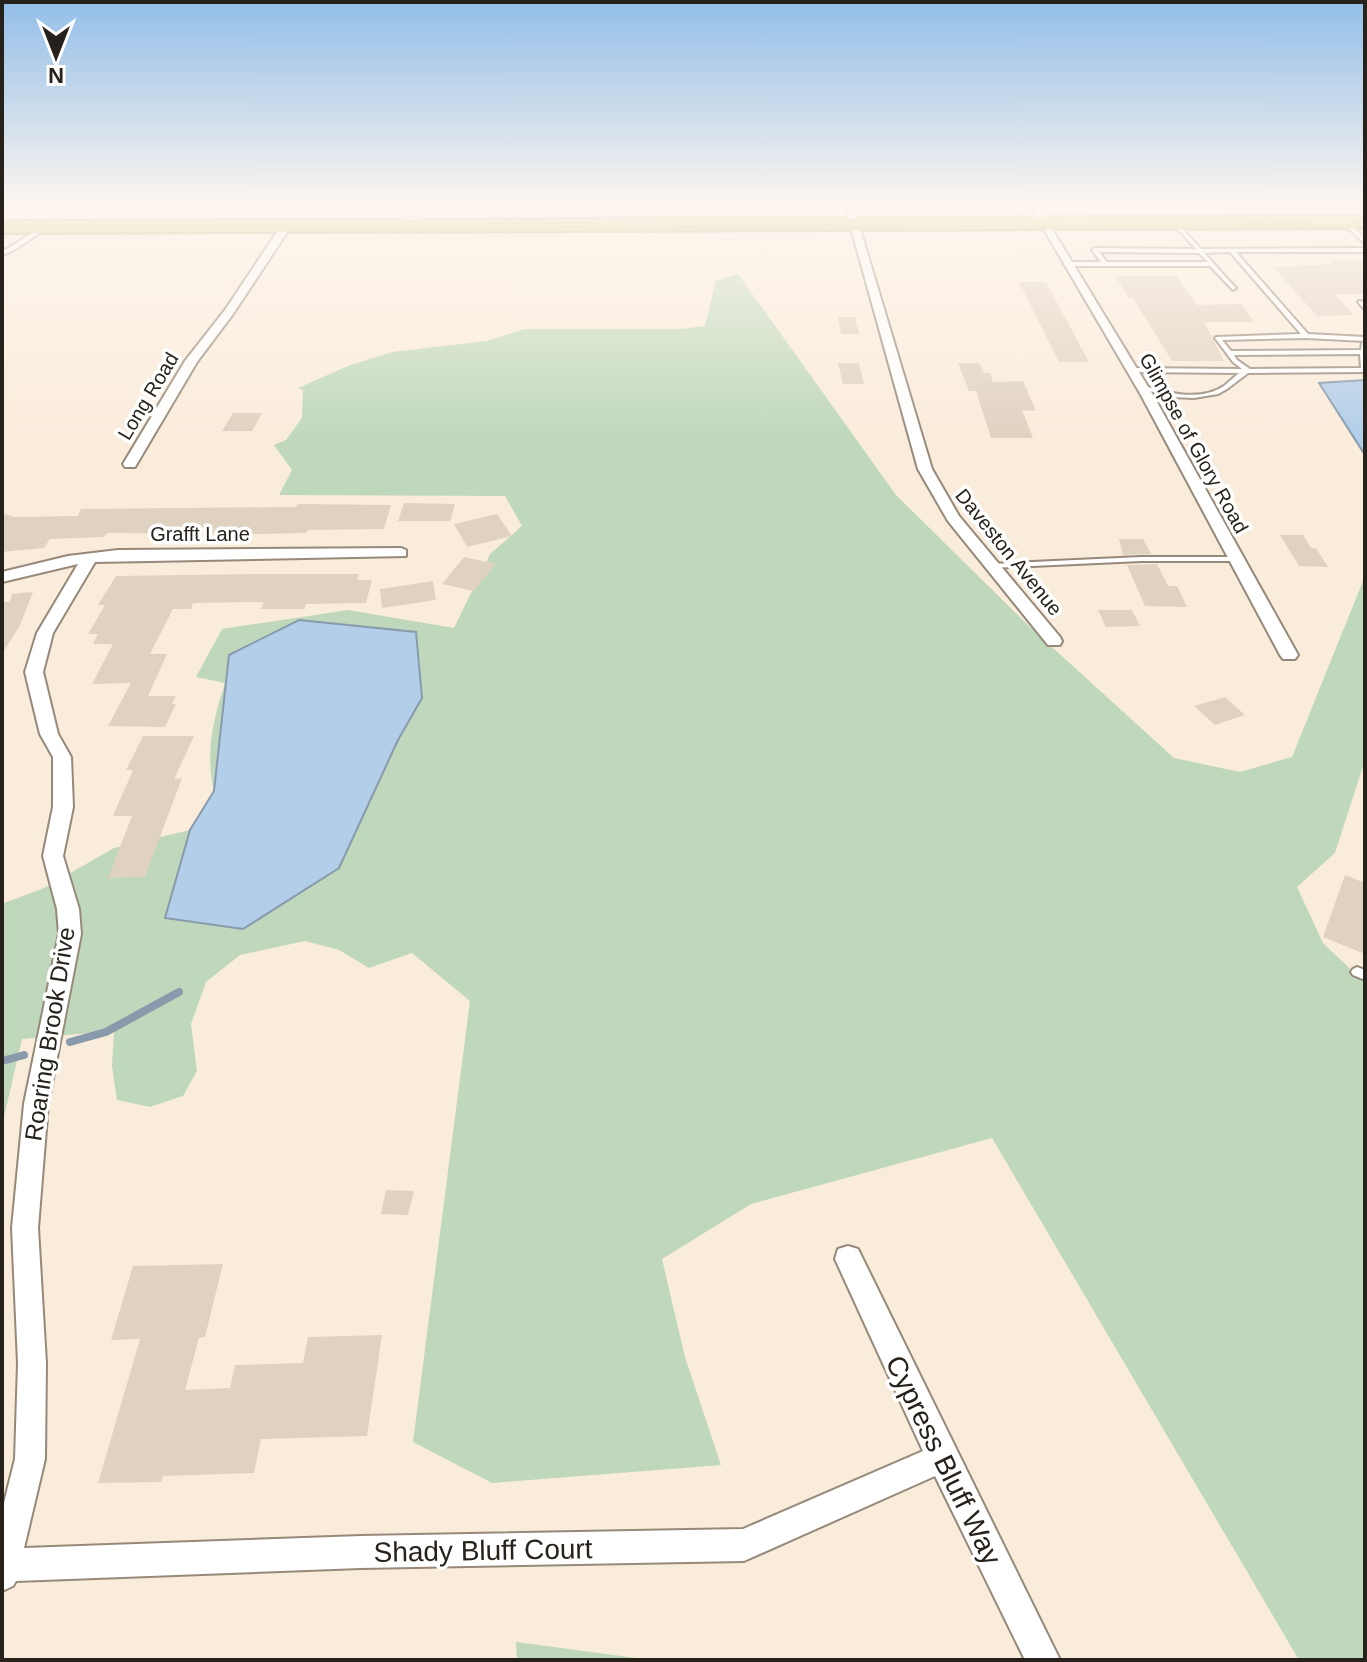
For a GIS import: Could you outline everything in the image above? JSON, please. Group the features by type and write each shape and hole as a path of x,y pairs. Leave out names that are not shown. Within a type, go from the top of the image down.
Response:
{"street":[{"name":"Long Road","path":"130,464 191,361 249,282"},
{"name":"Daveston Avenue","path":"870,282 925,469 953,518 1054,641"},
{"name":"Glimpse of Glory Road","path":"1078,282 1141,387 1289,655"},
{"name":"Grafft Lane","path":"2,577 118,555 401,553"},
{"name":"Roaring Brook Drive","path":"4,1570 30,1459 32,1363 25,1228 36,1104 70,934 68,909 53,856 63,807 62,757 49,734 34,672 45,633 90,558"},
{"name":"Cypress Bluff Way","path":"848,1259 942,1458 1043,1660"},
{"name":"Shady Bluff Court","path":"4,1570 361,1552 744,1545 942,1458"}],"lane":[{"path":"1227,282 1233,288"},
{"path":"1259,282 1306,336"},
{"path":"1131,370 1247,371 1364,370 1362,352 1365,341 1306,336 1218,338 1247,371"},
{"path":"1229,353 1362,352"},
{"path":"1141,387 1157,393 1205,395 1224,389 1247,371"},
{"path":"990,566 1141,559 1235,559"}],"green space":[{"path":"716,282 743,282 896,495 1030,627 1174,758 1240,772 1292,757 1365,576 1365,760 1335,853 1297,887 1323,943 1365,983 1365,1660 1299,1660 992,1138 751,1204 662,1259 685,1357 721,1465 492,1483 413,1442 470,1001 412,953 369,968 339,950 305,941 240,955 206,982 191,1024 197,1071 183,1096 150,1107 117,1100 112,1066 114,1031 22,1039 2,1126 2,904 44,888 114,848 190,830 166,918 398,740 422,698 229,655 214,791 210,763 212,737 225,683 196,677 222,629 348,610 454,628 490,554 522,526 505,496 279,495 292,470 274,445 286,440 302,418 303,390 298,388 348,366 392,352 487,341 524,329 681,329 705,326"},
{"path":"516,1642 651,1660 517,1660"}],"water":[{"path":"1365,380 1365,455 1319,383"},
{"path":"299,620 416,632 422,698 398,740 339,868 243,929 165,918 190,830 214,791 229,655"}],"building":[{"path":"1019,282 1046,282 1089,362 1059,362"},
{"path":"1119,282 1180,282 1197,305 1242,304 1254,322 1204,322 1224,361 1172,361 1133,298 1129,298"},
{"path":"1286,282 1365,282 1365,294 1334,294 1354,315 1317,316"},
{"path":"838,317 855,317 859,334 841,334"},
{"path":"838,363 859,363 864,384 843,384"},
{"path":"958,363 979,363 984,373 990,373 993,382 1023,381 1036,411 1022,410 1033,438 991,438 976,391 969,391"},
{"path":"233,413 262,413 252,431 222,431"},
{"path":"404,503 455,504 450,521 398,521"},
{"path":"298,504 391,505 384,529 260,534 107,533 104,537 50,539 44,548 2,552 2,513 14,517 78,516 81,509 296,507"},
{"path":"497,514 512,536 467,547 454,524"},
{"path":"1280,535 1303,535 1328,567 1299,566"},
{"path":"1119,539 1143,539 1151,554 1123,555"},
{"path":"464,557 496,564 474,591 442,584"},
{"path":"1157,564 1168,586 1177,586 1187,607 1145,606 1127,565"},
{"path":"359,574 357,580 372,580 366,603 306,604 304,609 261,609 264,602 193,603 191,609 173,609 150,654 167,654 148,696 176,696 172,704 176,704 165,727 108,726 131,683 92,684 113,644 93,644 98,634 88,634 105,605 98,605 116,576"},
{"path":"433,581 436,600 382,608 380,589"},
{"path":"33,592 20,625 2,654 2,602 10,602 12,594"},
{"path":"1098,610 1132,610 1140,626 1106,627"},
{"path":"1225,697 1245,715 1215,725 1194,706"},
{"path":"143,736 194,736 174,779 182,778 145,877 108,878 132,816 113,816 133,770 126,770"},
{"path":"1345,875 1365,883 1365,954 1323,937"},
{"path":"386,1190 414,1191 408,1215 381,1214"},
{"path":"223,1264 205,1337 199,1338 185,1390 230,1388 235,1365 303,1363 308,1337 382,1335 367,1436 261,1439 254,1473 163,1476 161,1482 98,1483 140,1339 111,1340 133,1266"}],"waterway":[{"path":"70,1042 106,1032 179,992"},
{"path":"2,1061 24,1055"}]}
